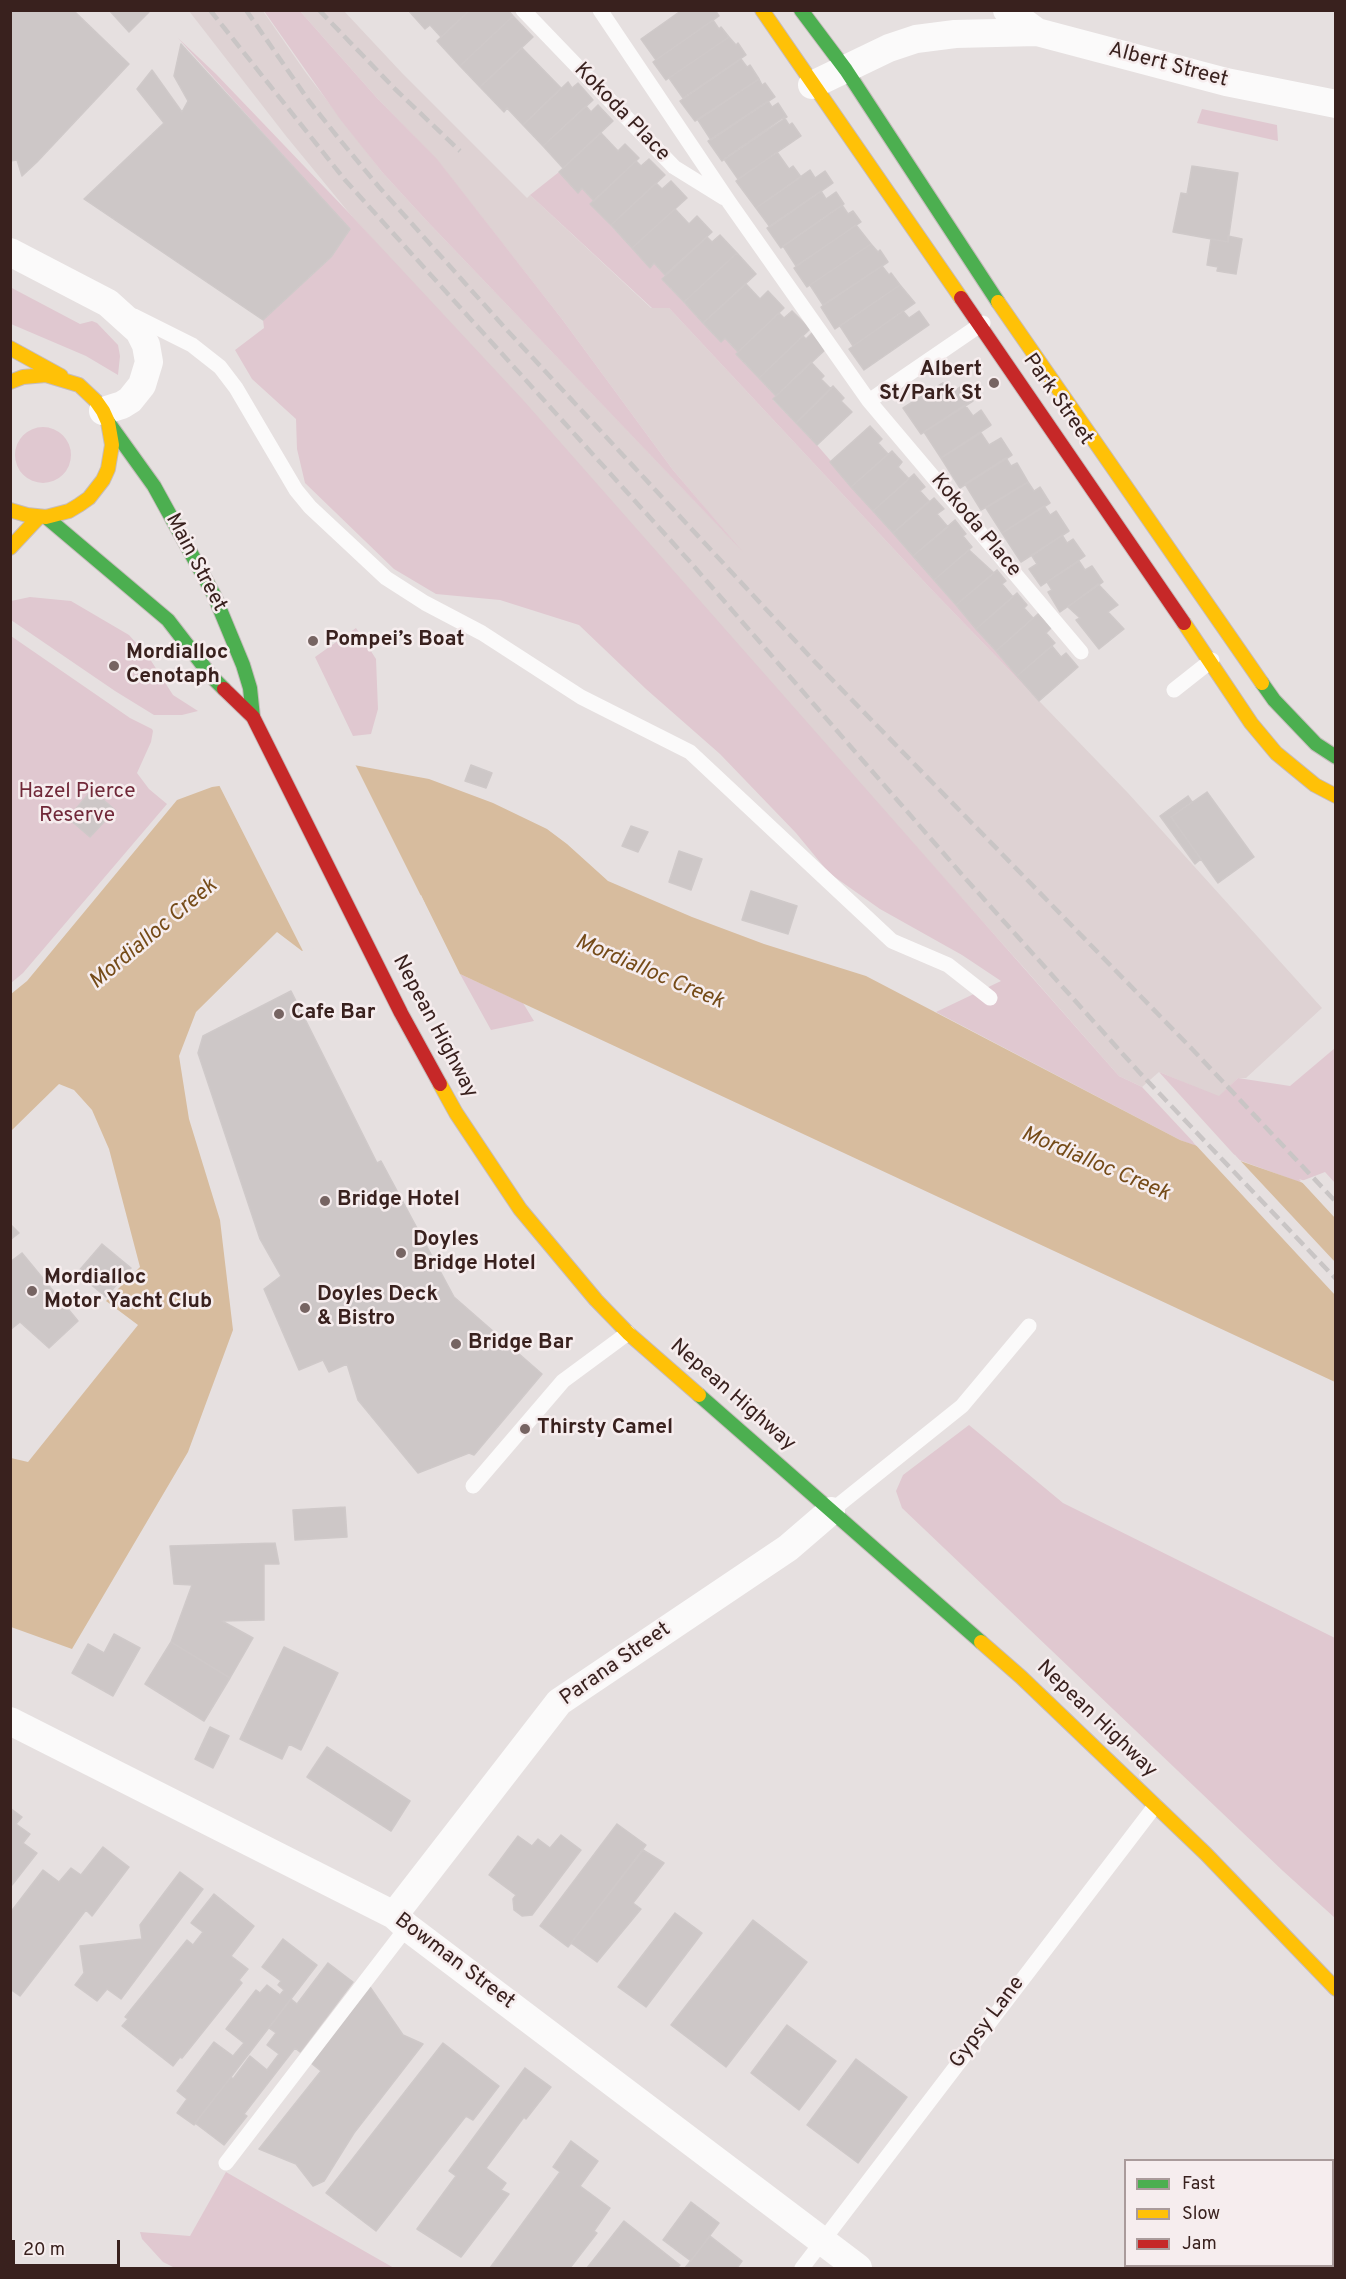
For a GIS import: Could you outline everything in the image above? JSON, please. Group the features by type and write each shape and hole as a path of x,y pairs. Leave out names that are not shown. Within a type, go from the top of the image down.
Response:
{"main road":[{"name":"Park Street","path":"762,10 1251,723 1276,753 1316,785 1335,796"},
{"name":"Park Street","path":"801,10 846,70 1003,310 1274,700 1316,744 1335,757"},
{"path":"10,348 68,380"},
{"path":"10,382 34,375 68,380"},
{"name":"Main Street","path":"68,380 88,393 154,486 214,595 243,665 250,688 253,717"},
{"path":"10,510 42,517 69,511 89,498 108,469 111,458 112,445 105,416"},
{"path":"10,548 42,517"},
{"path":"42,517 168,620 212,677 253,717"},
{"name":"Nepean Highway","path":"253,717 401,1013 456,1113 496,1175 552,1249 628,1334 1022,1677 1206,1854 1335,1989"}],"street":[{"name":"Albert Street","path":"1007,10 1037,32 1226,82 1335,104"},
{"path":"812,85 889,48 916,39 955,34 1037,32"},
{"path":"10,252 108,303 139,331 146,345 149,362 147,370 137,393 105,416"},
{"name":"Parana Street","path":"400,1921 559,1702 788,1548 831,1511"},
{"name":"Bowman Street","path":"10,1721 400,1921 858,2268"}],"lane":[{"name":"Kokoda Place","path":"523,10 674,167 729,202"},
{"name":"Kokoda Place","path":"600,10 729,202 869,401 1081,652"},
{"path":"108,303 192,345 220,367 296,490 310,507 386,578 425,603 482,633 581,697 690,752 892,941 948,965 990,998"},
{"path":"869,401 1003,310"},
{"path":"1174,690 1235,644"},
{"path":"831,1511 962,1406 1029,1326"},
{"path":"473,1486 563,1381 628,1334"},
{"name":"Gypsy Lane","path":"802,2268 1155,1806"},
{"path":"226,2163 400,1921"}],"shaded area":[{"path":"189,11 263,11 306,73 382,172 733,541 673,470 562,319 437,160 377,98 300,11 344,11 402,73 527,198 530,195 651,308 669,308 930,588 1128,793 1322,1008 1246,1078 1238,1078 1219,1097 1159,1072 1142,1087 1119,1076 350,214"}],"green space":[{"path":"264,11 300,11 377,98 437,159 562,319 673,470 743,552 382,172 340,119"},
{"path":"178,38 216,74 350,214 524,401 1119,1076 1142,1087 1198,1147 1180,1140 936,1012 1001,981 962,955 880,909 829,873 796,833 720,754 646,689 579,625 500,600 436,594 394,569 305,483 297,449 296,419 252,379 235,350 264,328 263,320 331,257 349,229"},
{"path":"1202,109 1277,125 1278,141 1197,123"},
{"path":"559,172 578,192 582,188 594,201 591,204 650,267 654,263 665,275 662,279 721,342 725,338 738,352 736,354 776,396 773,400 817,445 1039,701 930,588 669,308 652,308 530,195"},
{"path":"10,287 80,324 92,321 97,323 118,345 120,356 118,375 86,356 11,324"},
{"path":"43,427 54,429 63,435 69,444 71,455 69,466 63,475 54,481 43,483 32,481 23,475 17,466 15,455 17,444 23,435 32,429"},
{"path":"30,597 71,601 129,635 148,656 173,695 198,711 182,715 154,715 115,691 11,620 11,601"},
{"path":"356,628 376,659 378,709 371,734 353,736 315,657"},
{"name":"Hazel Pierce Reserve","path":"11,636 130,718 152,729 151,742 137,773 149,789 167,804 23,973 11,983"},
{"path":"460,974 523,1003 534,1021 491,1030"},
{"path":"1335,1048 1335,1183 1325,1172 1299,1182 1239,1160 1159,1072 1219,1096 1238,1078 1290,1086"},
{"path":"969,1425 1063,1503 1335,1638 1335,1918 902,1508 896,1491 903,1475"},
{"path":"226,2172 394,2268 175,2268 163,2262 142,2239 140,2232 190,2236"}],"water":[{"name":"Mordialloc Creek","path":"343,763 429,779 493,803 547,829 608,881 692,917 764,944 866,976 1180,1140 1335,1194 1335,1382 460,974 421,895 302,951 277,932 196,1012 179,1056 189,1119 220,1220 233,1330 188,1452 72,1649 11,1627 11,1458 28,1462 138,1325 106,1301 140,1267 109,1149 92,1110 74,1090 59,1084 11,1131 11,994 27,981 177,800 212,787 338,769"}],"pier":[{"path":"343,760 354,762 425,904 423,905 420,899 304,953 218,783 337,766"},
{"path":"1193,1142 1235,1155 1335,1262 1335,1295"},
{"path":"1299,1179 1336,1191 1335,1218"}],"building":[{"path":"10,10 73,10 129,64 22,176 17,160 10,161"},
{"path":"109,10 148,10 149,12 129,32"},
{"path":"408,10 470,10 441,37 430,25 425,29"},
{"path":"470,10 508,10 513,16 460,66 437,41"},
{"path":"682,10 715,10 719,16 656,60 641,39"},
{"path":"513,16 533,37 480,87 460,66"},
{"path":"713,20 729,37 666,80 653,62"},
{"path":"729,37 736,45 738,43 746,55 683,98 669,78"},
{"path":"181,44 350,229 331,257 263,320 84,199 164,123 137,89 152,70 182,112 188,101 174,76"},
{"path":"522,48 561,88 523,125 507,108 504,112 480,87"},
{"path":"741,59 747,67 750,65 759,79 695,121 680,101"},
{"path":"759,79 762,85 765,83 775,97 711,140 698,120"},
{"path":"568,82 572,88 578,83 593,100 543,146 523,125"},
{"path":"768,101 772,107 778,103 787,117 722,161 708,141"},
{"path":"598,105 613,121 563,168 543,146 586,106 591,112"},
{"path":"784,117 789,125 792,123 801,136 738,179 724,159"},
{"path":"601,133 618,151 625,144 639,158 594,201 582,188 578,193 559,172"},
{"path":"777,152 789,169 793,166 801,177 756,208 736,181"},
{"path":"649,159 665,175 611,225 590,204 636,161 641,166"},
{"path":"1192,166 1238,173 1228,242 1173,232 1181,193 1187,194"},
{"path":"810,170 815,178 825,171 833,183 770,227 756,208"},
{"path":"671,181 687,198 632,248 611,225 656,183 662,189"},
{"path":"821,191 826,199 836,192 844,204 781,248 767,228"},
{"path":"842,205 848,214 853,211 861,222 796,266 783,246"},
{"path":"675,209 689,224 697,216 712,232 665,275 654,263 650,268 632,248"},
{"path":"856,225 871,244 807,287 794,268"},
{"path":"720,235 737,253 684,302 662,279 707,237 712,242"},
{"path":"1228,236 1242,239 1236,274 1217,271 1218,267 1207,265 1211,239 1228,242"},
{"path":"871,244 878,252 880,250 888,262 823,305 810,285"},
{"path":"737,253 756,274 703,323 684,302"},
{"path":"882,266 900,285 835,329 821,307"},
{"path":"746,284 760,299 768,291 784,308 738,352 725,338 721,342 703,323"},
{"path":"900,285 915,303 853,346 840,326"},
{"path":"792,311 810,329 759,378 736,354 779,313 784,318"},
{"path":"903,311 909,318 919,311 929,325 864,370 849,349"},
{"path":"812,333 827,348 776,396 759,378 803,336 806,339"},
{"path":"811,362 824,376 821,379 831,389 796,423 773,399"},
{"path":"943,383 950,394 963,385 973,401 921,434 903,408"},
{"path":"833,386 844,398 841,401 852,412 817,445 796,423"},
{"path":"965,405 973,416 981,410 991,425 941,458 924,432"},
{"path":"870,426 882,439 878,443 888,454 851,487 830,462"},
{"path":"981,433 989,445 1001,438 1012,455 960,488 941,458"},
{"path":"892,451 902,462 898,467 909,479 873,511 851,487"},
{"path":"1006,458 1011,466 1017,463 1028,482 981,510 965,484"},
{"path":"914,474 925,487 920,491 929,501 893,533 873,511"},
{"path":"1028,482 1034,491 1040,487 1050,503 1002,533 986,508"},
{"path":"934,498 944,509 937,514 948,527 913,556 893,533"},
{"path":"1044,506 1050,515 1056,511 1069,531 1021,562 1002,533"},
{"path":"955,520 966,534 963,536 972,547 934,580 913,556"},
{"path":"1062,535 1067,543 1073,539 1085,556 1041,586 1029,569 1037,564 1032,556"},
{"path":"969,550 994,573 956,605 934,580"},
{"path":"1079,561 1085,570 1092,566 1103,582 1060,612 1048,592 1052,590 1047,582"},
{"path":"997,570 1006,581 1002,584 1013,597 976,629 956,605"},
{"path":"1098,584 1118,605 1108,612 1124,629 1099,649 1076,620 1080,618 1068,607"},
{"path":"1017,593 1027,605 1024,608 1033,618 996,651 976,629"},
{"path":"1038,614 1051,628 1046,633 1055,643 1017,676 996,651"},
{"path":"1052,646 1061,657 1066,653 1078,667 1039,701 1017,676"},
{"path":"471,765 492,773 486,788 465,781"},
{"path":"92,790 115,810 90,837 68,818"},
{"path":"1207,792 1254,857 1218,883 1171,817"},
{"path":"1188,796 1192,802 1171,817 1201,859 1195,864 1160,816"},
{"path":"631,826 648,832 638,852 622,846"},
{"path":"679,851 702,859 691,890 669,882"},
{"path":"751,891 797,906 788,934 742,920"},
{"name":"Bridge Hotel","path":"291,991 377,1163 381,1161 454,1297 542,1374 474,1455 469,1453 418,1473 358,1400 347,1364 329,1372 323,1360 299,1370 264,1289 281,1276 260,1239 198,1053 203,1036"},
{"path":"10,1224 19,1233 10,1240"},
{"path":"102,1244 131,1268 106,1297 77,1273"},
{"name":"Mordialloc Motor Yacht Club","path":"22,1253 78,1321 49,1348 20,1322 10,1330 10,1262"},
{"path":"345,1507 347,1537 295,1540 293,1510"},
{"path":"275,1543 279,1564 264,1564 264,1620 222,1621 253,1638 230,1678 171,1642 192,1585 174,1584 170,1546"},
{"path":"114,1634 140,1648 113,1696 72,1673 88,1644 104,1653"},
{"path":"171,1642 230,1678 204,1721 145,1684"},
{"path":"284,1647 338,1673 301,1750 289,1744 282,1759 240,1739"},
{"path":"210,1727 229,1736 213,1768 195,1759"},
{"path":"327,1747 410,1801 391,1831 307,1777"},
{"path":"10,1808 22,1817 16,1824 30,1834 23,1843 37,1853 12,1885 10,1884"},
{"path":"617,1824 646,1845 568,1947 540,1926"},
{"path":"561,1835 581,1850 532,1915 522,1916 514,1910 513,1899 516,1895 489,1875 518,1836 532,1846 538,1839 550,1848"},
{"path":"103,1847 129,1867 92,1916 86,1910 20,1996 10,1989 10,1913 43,1870 59,1882 71,1868 81,1875"},
{"path":"643,1850 664,1863 633,1903 641,1909 597,1962 571,1943"},
{"path":"180,1872 203,1889 121,1999 107,1989 97,2001 75,1985 84,1973 80,1946 142,1939 140,1925"},
{"path":"214,1894 254,1926 231,1956 248,1969 239,1980 242,1983 182,2058 180,2057 173,2066 122,2026 128,2019 125,2017 187,1940 193,1945 203,1932 191,1923"},
{"path":"675,1913 702,1933 646,2007 618,1987"},
{"path":"753,1920 807,1962 726,2067 671,2025"},
{"path":"283,1939 317,1965 194,2125 177,2113 187,2099 177,2091 214,2042 233,2056 244,2043 226,2029 256,1990 260,1993 267,1985 280,1995 284,1990 278,1985 281,1981 262,1967"},
{"path":"328,1963 353,1982 300,2052 295,2048 244,2114 247,2116 224,2145 195,2123 250,2056 267,2070 279,2054 267,2045 276,2033 269,2028 291,1999 297,2004"},
{"path":"370,1987 403,2035 423,2044 354,2133 324,2181 313,2186 296,2164 259,2149 321,2071 311,2063"},
{"path":"787,2025 836,2061 799,2110 751,2073"},
{"path":"443,2043 499,2086 473,2120 466,2116 376,2231 326,2193"},
{"path":"856,2059 907,2097 858,2163 807,2125"},
{"path":"525,2068 551,2087 526,2119 524,2117 486,2168 506,2183 501,2190 509,2194 461,2257 417,2229 456,2176 449,2171"},
{"path":"571,2141 598,2161 580,2186 610,2208 594,2231 597,2233 570,2268 490,2268 560,2172 553,2167"},
{"path":"691,2202 719,2223 691,2261 663,2240"},
{"path":"624,2221 680,2265 677,2268 587,2268"},
{"path":"710,2236 742,2261 737,2268 685,2268"}],"railway":[{"path":"210,10 345,180 691,563 965,878 1139,1072 1336,1279"},
{"path":"246,10 309,101 340,140 506,329 814,661 1193,1050 1336,1202"},
{"path":"319,10 395,89 460,151"}],"traffic: fast":[{"path":"801,10 846,70 998,302"},
{"path":"108,422 154,486 214,595 243,665 250,688 253,717"},
{"path":"46,517 168,620 224,689"},
{"path":"1262,683 1274,700 1316,744 1336,757"},
{"path":"699,1395 981,1642"}],"traffic: slow":[{"path":"762,10 961,298"},
{"path":"998,302 1262,683"},
{"path":"10,348 61,376"},
{"path":"10,382 23,377 46,375 79,385 103,411 108,422 112,445 108,469 103,480 89,498 79,505 69,511 46,517 10,510"},
{"path":"10,548 39,517"},
{"path":"1184,623 1251,723 1276,753 1315,785 1336,796"},
{"path":"440,1084 456,1113 520,1209 596,1300 628,1333 699,1395"},
{"path":"981,1642 1021,1677 1206,1854 1336,1989"}],"traffic: jam":[{"path":"961,298 1184,623"},
{"path":"224,689 253,717 401,1013 440,1084"}],"place":[{"name":"Albert St/Park St","path":"994,383"},
{"name":"Pompei’s Boat","path":"313,641"},
{"name":"Mordialloc Cenotaph","path":"114,666"},
{"name":"Cafe Bar","path":"279,1014"},
{"name":"Bridge Hotel","path":"325,1201"},
{"name":"Doyles Bridge Hotel","path":"401,1253"},
{"name":"Mordialloc Motor Yacht Club","path":"32,1291"},
{"name":"Doyles Deck & Bistro","path":"305,1308"},
{"name":"Bridge Bar","path":"456,1344"},
{"name":"Thirsty Camel","path":"525,1429"}]}
